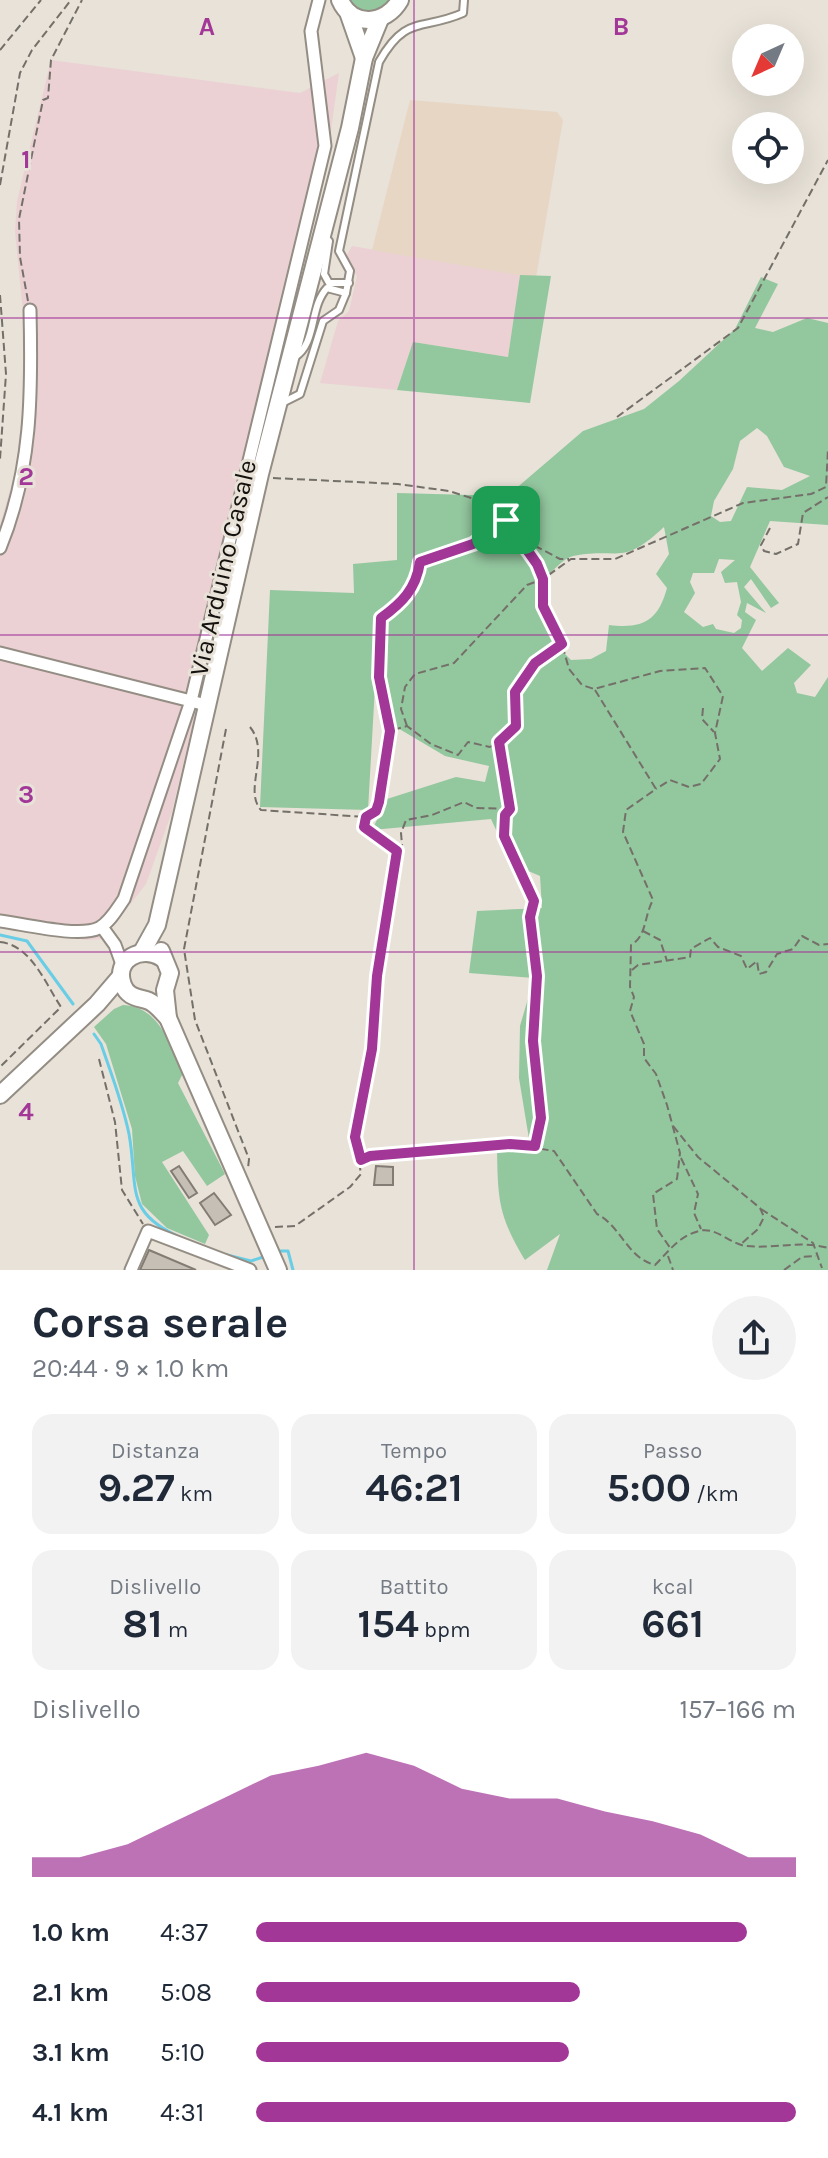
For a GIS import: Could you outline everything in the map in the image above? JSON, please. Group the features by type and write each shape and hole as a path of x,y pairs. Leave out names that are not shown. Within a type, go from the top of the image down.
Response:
{"main road":[{"path":"364,58 380,19 401,1"},
{"path":"343,6 362,20 380,19"},
{"path":"343,6 364,58"},
{"name":"Via Arduino Casale","path":"157,925 260,474 361,87 364,58"},
{"path":"157,925 162,958 170,973 165,990 168,1018 262,1231 273,1263"},
{"path":"0,1095 97,1004 129,968 157,925"},
{"path":"129,968 162,958"},
{"path":"129,968 137,999 148,1000 165,990"},
{"path":"148,1000 168,1018"}],"street":[{"path":"320,0 343,6"},
{"name":"Via Arduino Casale","path":"207,714 191,701 325,146 311,31 320,0"},
{"path":"0,548 16,512 23,479 32,401 30,310"},
{"path":"0,653 191,701 124,899 102,927 81,932 0,921"},
{"path":"102,927 129,968"},
{"path":"131,1270 148,1231 250,1270"}],"lane":[{"path":"280,404 300,394 323,321 339,310 349,283 350,271 339,251 379,62 390,44 407,29 463,13 464,0"},
{"path":"323,235 329,241 324,274 329,283 349,283"},
{"path":"292,359 303,352 318,297 327,288 346,293"}],"path":[{"path":"0,50 41,0"},
{"path":"0,185 20,73 71,0"},
{"path":"30,310 20,257 19,219 43,100 48,98 51,60 82,0"},
{"path":"617,417 738,328 828,160"},
{"path":"0,295 6,374 0,459"},
{"path":"522,539 560,559 615,559 743,503 811,494 827,488 828,449"},
{"path":"260,474 281,481 398,484 449,491 487,503 522,539 543,579 543,606 562,644 569,669 582,685 594,689 660,671 705,668 723,696 715,733 720,759 701,784 689,787 670,780 626,810 623,832 653,900 646,912 643,931 631,945 630,971 634,997 630,1011 634,1027 644,1044 644,1058 656,1074 680,1155 698,1194 694,1213 701,1230"},
{"path":"770,528 761,545 764,551 776,554 798,544 803,513 828,497"},
{"path":"250,727 258,739 255,796 261,810 366,817 376,811 390,731 379,677 381,618 408,595 417,579 420,562 473,544 506,520"},
{"path":"562,644 535,663 515,692 516,726 490,747 468,742 458,755 431,744 407,726 401,709 405,687 415,674 454,663 516,594 571,559"},
{"path":"594,689 656,789"},
{"path":"703,708 702,719 715,733"},
{"path":"390,731 407,726"},
{"path":"226,729 184,949 195,1020 249,1159 247,1170 238,1177"},
{"path":"499,742 510,809 505,815 504,836 534,901 530,917 537,976 533,1041 541,1118 535,1146"},
{"path":"262,1231 285,1224 295,1226 337,1197 361,1174 355,1137 372,1049 377,976 397,851 402,845 401,833 406,820 438,814 464,802 476,808 510,809"},
{"path":"366,817 364,827 397,851"},
{"path":"643,931 660,940 668,962"},
{"path":"630,971 638,965 690,957 691,949 710,938 718,947 741,956 747,969 757,961 759,974 766,972 777,954 793,949 802,936 819,945 828,944"},
{"path":"0,942 15,943 29,957 61,1007 0,1067"},
{"path":"99,1059 115,1122 122,1190 148,1231"},
{"path":"672,1125 698,1157 760,1208 813,1243 828,1248"},
{"path":"361,1160 370,1156 473,1147 535,1146 554,1151 597,1214 607,1219 644,1262 655,1265 675,1242 701,1230 712,1230 740,1244 777,1247 813,1243"},
{"path":"671,1249 657,1229 653,1194 677,1179 680,1155"},
{"path":"740,1244 758,1229 764,1217 760,1208"},
{"path":"813,1243 822,1268"},
{"path":"667,1254 673,1270"},
{"path":"784,1270 802,1257 818,1256"}],"shaded area":[{"path":"51,60 300,93 339,73 329,145 172,812 146,884 103,939 87,940 0,928 0,525 16,469 24,397 25,332 15,232 17,201"},
{"path":"410,100 557,112 563,120 536,278 372,250"},
{"path":"352,246 520,275 508,357 413,342 397,390 320,383 338,321 349,311 357,276 345,258"}],"green space":[{"path":"347,0 392,0 369,12 358,9"},
{"path":"520,275 551,276 530,403 397,390 413,342 508,357"},
{"path":"761,277 778,284 755,328 773,332 807,318 828,323 828,525 770,521 750,567 779,603 771,608 751,579 744,587 766,613 747,603 745,612 756,620 742,648 762,671 788,648 811,665 794,683 797,693 815,697 828,677 828,1270 547,1270 560,1234 525,1260 509,1231 501,1207 498,1182 497,1149 530,1145 519,1078 520,1026 534,978 469,973 477,911 542,908 540,876 512,864 491,819 372,830 387,799 456,777 485,782 489,766 445,756 391,724 390,693 376,669 368,810 260,807 270,590 354,593 353,564 397,560 397,493 507,496 583,431 644,409 735,329","holes":["757,428 767,436 784,467 810,476 782,490 747,487 731,521 720,522 711,516 714,501 733,469 740,441","664,527 669,554 656,574 667,588 659,608 640,624 609,625 606,651 591,659 571,660 560,649 561,632 546,614 548,575 570,557 629,551","719,559 735,560 721,572 725,583 737,582 741,602 737,615 742,620 741,628 734,633 716,629 713,624 703,627 684,612 695,593 690,582 693,573 714,573"]},
{"path":"123,1005 146,1012 162,1029 183,1073 178,1083 225,1174 207,1186 183,1151 162,1162 209,1235 205,1244 167,1228 142,1204 135,1176 132,1129 106,1044 94,1027"}],"building":[{"path":"179,1166 197,1193 189,1198 171,1171"},
{"path":"376,1166 393,1167 393,1185 374,1185"},
{"path":"214,1193 231,1215 215,1225 200,1203"},
{"path":"149,1250 196,1270 140,1270"}],"waterway":[{"path":"0,935 27,941 73,1004"},
{"path":"94,1034 101,1044 124,1111 137,1198 152,1220 186,1240"},
{"path":"276,1251 288,1251 293,1270"},
{"path":"223,1254 251,1261 266,1256"}],"route":[{"path":"506,520 537,564 543,579 543,606 558,630 562,644 535,663 515,692 516,726 499,742 510,809 505,815 504,836 534,901 530,917 537,976 533,1041 540,1097 539,1130 535,1146 510,1144 433,1150 370,1156 361,1160 355,1137 358,1109 372,1049 377,976 397,851 364,827 366,817 376,811 379,802 390,731 379,677 381,618 408,595 417,579 420,562 443,551 473,544 506,520"}]}
